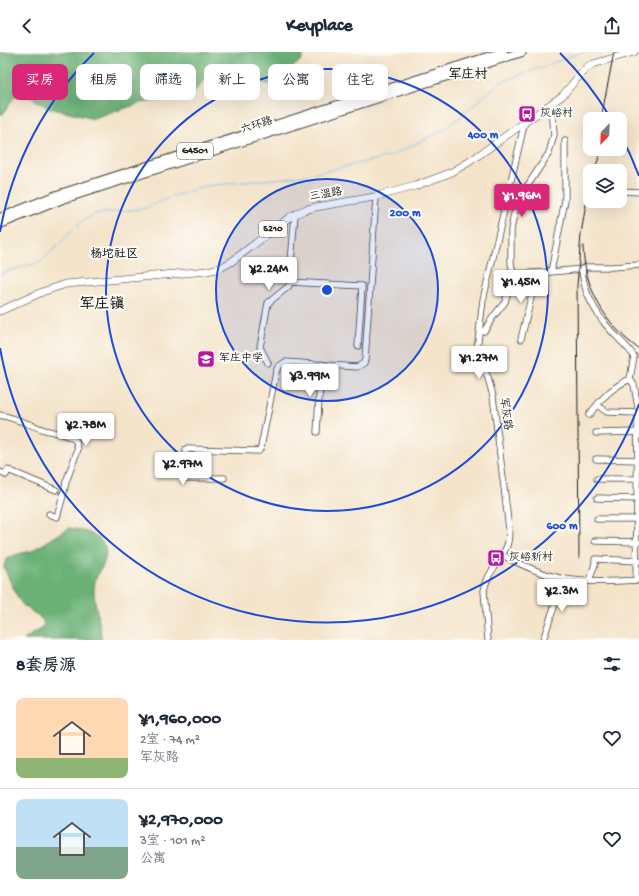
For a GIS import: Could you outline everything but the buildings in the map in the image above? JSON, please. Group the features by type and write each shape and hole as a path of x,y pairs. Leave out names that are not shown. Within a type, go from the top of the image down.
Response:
{"highway":[{"name":"六环路","path":"0,224 60,200 391,91 503,52"},
{"name":"六环路","path":"0,218 57,195 391,91 522,52"}],"main road":[{"name":"三温路","path":"1,311 42,292 66,284 207,272 220,268 231,262 281,223 304,210 376,197 415,186 450,173 469,162 525,120 562,96 587,67 634,52"}],"street":[{"path":"484,332 493,317 506,302 513,274 511,263 511,230 514,214 524,191 549,153 554,135 553,119 547,106"},
{"name":"军灰路","path":"488,640 484,591 485,585 490,572 502,556 508,542 509,529 492,392 488,378 477,355 477,349 483,300 525,120"},
{"path":"551,272 565,200 565,141"},
{"path":"627,192 639,192"},
{"path":"224,478 185,478 186,449 259,451 278,366 285,362 357,367 364,363 376,197"},
{"path":"268,363 260,346 268,303 289,286 295,214"},
{"path":"513,274 582,269 585,267 639,265"},
{"path":"582,269 583,283 590,300 603,321 634,356"},
{"path":"521,339 537,273"},
{"path":"289,282 362,286 358,346"},
{"path":"502,556 556,577 565,579 589,581 638,580 639,413 634,386 630,379 634,356 639,351"},
{"path":"317,432 321,364"},
{"path":"589,415 602,398 617,386 630,379"},
{"path":"597,405 607,412 639,413"},
{"path":"0,415 67,436 74,440 77,444 78,449 66,482 57,517 49,514"},
{"path":"596,433 638,432"},
{"path":"596,459 638,460"},
{"path":"0,472 6,475 8,470 56,490"},
{"path":"597,479 638,479"},
{"path":"596,498 638,499"},
{"path":"597,520 638,519"},
{"path":"595,541 638,542"},
{"path":"589,581 595,560 638,561"},
{"path":"543,640 565,579"}],"green space":[{"path":"0,52 305,52 301,60 297,64 268,64 268,84 260,83 260,64 204,64 204,79 196,90 196,64 140,64 140,100 162,100 140,103 94,119 49,108 35,100 68,100 68,64 12,64 12,100 3,114 0,114"},
{"path":"69,528 92,534 103,543 105,549 106,556 96,578 94,587 95,602 102,640 24,640 42,629 44,623 41,618 23,605 19,600 4,568 5,562 8,558 32,551"}],"waterway":[{"path":"0,275 2,273 41,262 82,221 96,214 146,208 166,199 206,186 303,176 391,156 445,129 501,82 583,52"}],"railway":[{"path":"602,112 614,52"},
{"path":"597,164 599,156"},
{"path":"579,558 577,286 581,234 585,208"},
{"path":"583,246 587,276 599,304 616,329 639,349"}],"place":[{"name":"灰峪村","path":"527,114"},
{"name":"军庄中学","path":"206,359"},
{"name":"灰峪新村","path":"496,558"}],"district":[{"name":"军庄村","path":"468,75"},
{"name":"杨坨社区","path":"114,255"},
{"name":"军庄镇","path":"102,305"}]}
